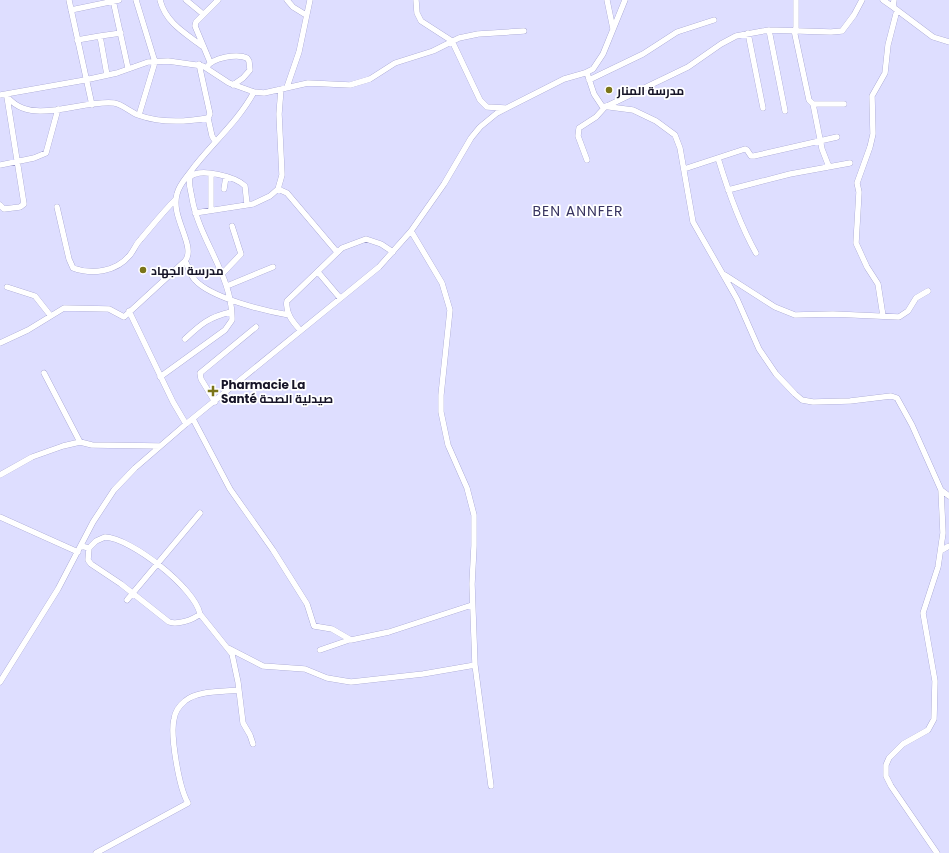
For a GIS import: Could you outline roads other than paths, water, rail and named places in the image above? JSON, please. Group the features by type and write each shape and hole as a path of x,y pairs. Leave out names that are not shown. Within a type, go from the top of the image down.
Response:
{"street":[{"path":"69,0 85,80 92,105"},
{"path":"71,10 115,0 128,68"},
{"path":"136,0 155,62 139,116"},
{"path":"160,0 163,10 169,20 204,48"},
{"path":"186,0 203,14"},
{"path":"218,0 203,14 195,26 204,48 208,65 233,85 254,92 264,93 316,82 350,85 363,82 395,63 433,50 469,35 524,31"},
{"path":"287,0 293,7 306,15"},
{"path":"195,213 247,204 270,196 278,189 282,175 279,125 284,88 299,52 310,0"},
{"path":"416,0 421,21 452,41 480,100 488,106 506,108"},
{"path":"607,0 613,31"},
{"path":"0,682 58,589 101,509 114,490 135,468 193,418 215,402 300,330 379,267 411,231 444,184 471,138 488,120 506,108 564,79 587,73 598,62 613,31 625,0"},
{"path":"796,0 795,30 804,83 808,98 813,104 820,140 829,167"},
{"path":"587,160 578,136 579,128 596,117 605,107 688,67 727,40 748,33 769,30 831,32 842,30 854,15 862,0"},
{"path":"883,0 933,37 949,42"},
{"path":"883,316 878,284 856,243 859,192 857,185 872,142 874,119 872,96 885,73 895,9 894,0"},
{"path":"589,80 643,54 677,32 714,20"},
{"path":"769,30 785,111"},
{"path":"748,33 763,108"},
{"path":"77,40 121,34"},
{"path":"100,36 107,75"},
{"path":"0,95 85,80 155,62 172,61 208,65 237,56 246,58 249,61 250,70 243,78 233,85"},
{"path":"199,64 210,114 208,118 212,136 215,141"},
{"path":"587,73 598,101 605,107 633,110 656,121 670,130 678,140 692,218 737,299 764,359 794,394 802,400 813,402 850,401 896,397 904,408 941,490 943,533 942,550 923,612 935,681 934,719 928,730 897,748 887,761 886,771 886,776 891,786 937,853"},
{"path":"58,207 68,259 73,268 85,272 101,271 119,264 129,256 165,210 175,200 179,188 215,141 240,115 254,92"},
{"path":"6,95 14,104 21,108 35,110 116,103 139,116 179,121 208,118"},
{"path":"0,206 4,209 23,206 6,95"},
{"path":"813,104 844,104"},
{"path":"0,165 38,157 46,153 58,109"},
{"path":"684,169 745,150 747,150 751,156 754,156 837,137"},
{"path":"718,158 743,229 756,252"},
{"path":"728,190 790,174 850,163"},
{"path":"160,377 225,330 232,320 227,286 195,213 190,177 198,172 226,177 244,184 247,204"},
{"path":"211,174 211,210"},
{"path":"224,189 226,177"},
{"path":"278,189 287,192 295,204 337,252"},
{"path":"0,343 28,330 50,315 64,308 78,307 109,309 122,317 185,261 189,255 189,249 179,225 175,200"},
{"path":"222,274 241,254 232,226"},
{"path":"411,231 442,283 449,302 450,322 441,395 441,412 448,444 467,488 474,515 472,605 475,665 491,786"},
{"path":"300,330 289,315 286,306 287,302 337,252 342,248 366,239 381,244 393,252"},
{"path":"185,261 194,278 202,286 229,300 289,315"},
{"path":"227,286 273,267"},
{"path":"318,272 340,298"},
{"path":"723,274 775,307 795,315 902,316 908,311 916,298 928,291"},
{"path":"7,286 35,296 50,315"},
{"path":"129,311 160,377 186,424"},
{"path":"185,339 206,320 214,316 231,312"},
{"path":"215,402 201,379 200,373 256,327"},
{"path":"44,373 80,442"},
{"path":"193,418 230,489 273,550 307,604 314,625 332,629 349,640"},
{"path":"0,475 32,457 63,446 80,442 92,445 160,446"},
{"path":"941,490 949,496"},
{"path":"127,600 200,513"},
{"path":"0,517 78,552"},
{"path":"89,548 101,538 109,537 128,544 157,563 188,595 197,606 200,614 228,648 234,660 242,723 250,735 252,744"},
{"path":"81,546 89,548"},
{"path":"942,550 949,546"},
{"path":"89,548 89,562 170,623 190,620 200,614"},
{"path":"320,650 349,640 388,632 472,605"},
{"path":"228,648 263,666 297,668 327,678 351,682 423,674 475,665"},
{"path":"96,853 188,803 184,795 176,762 173,731 174,716 179,708 191,697 239,690"}],"place":[{"name":"مدرسة المنار","path":"609,90"},
{"name":"مدرسة الجهاد","path":"143,270"},
{"name":"Pharmacie La Santé صيدلية الصحة","path":"213,391"}],"district":[{"name":"BEN ANNFER","path":"578,211"}]}
